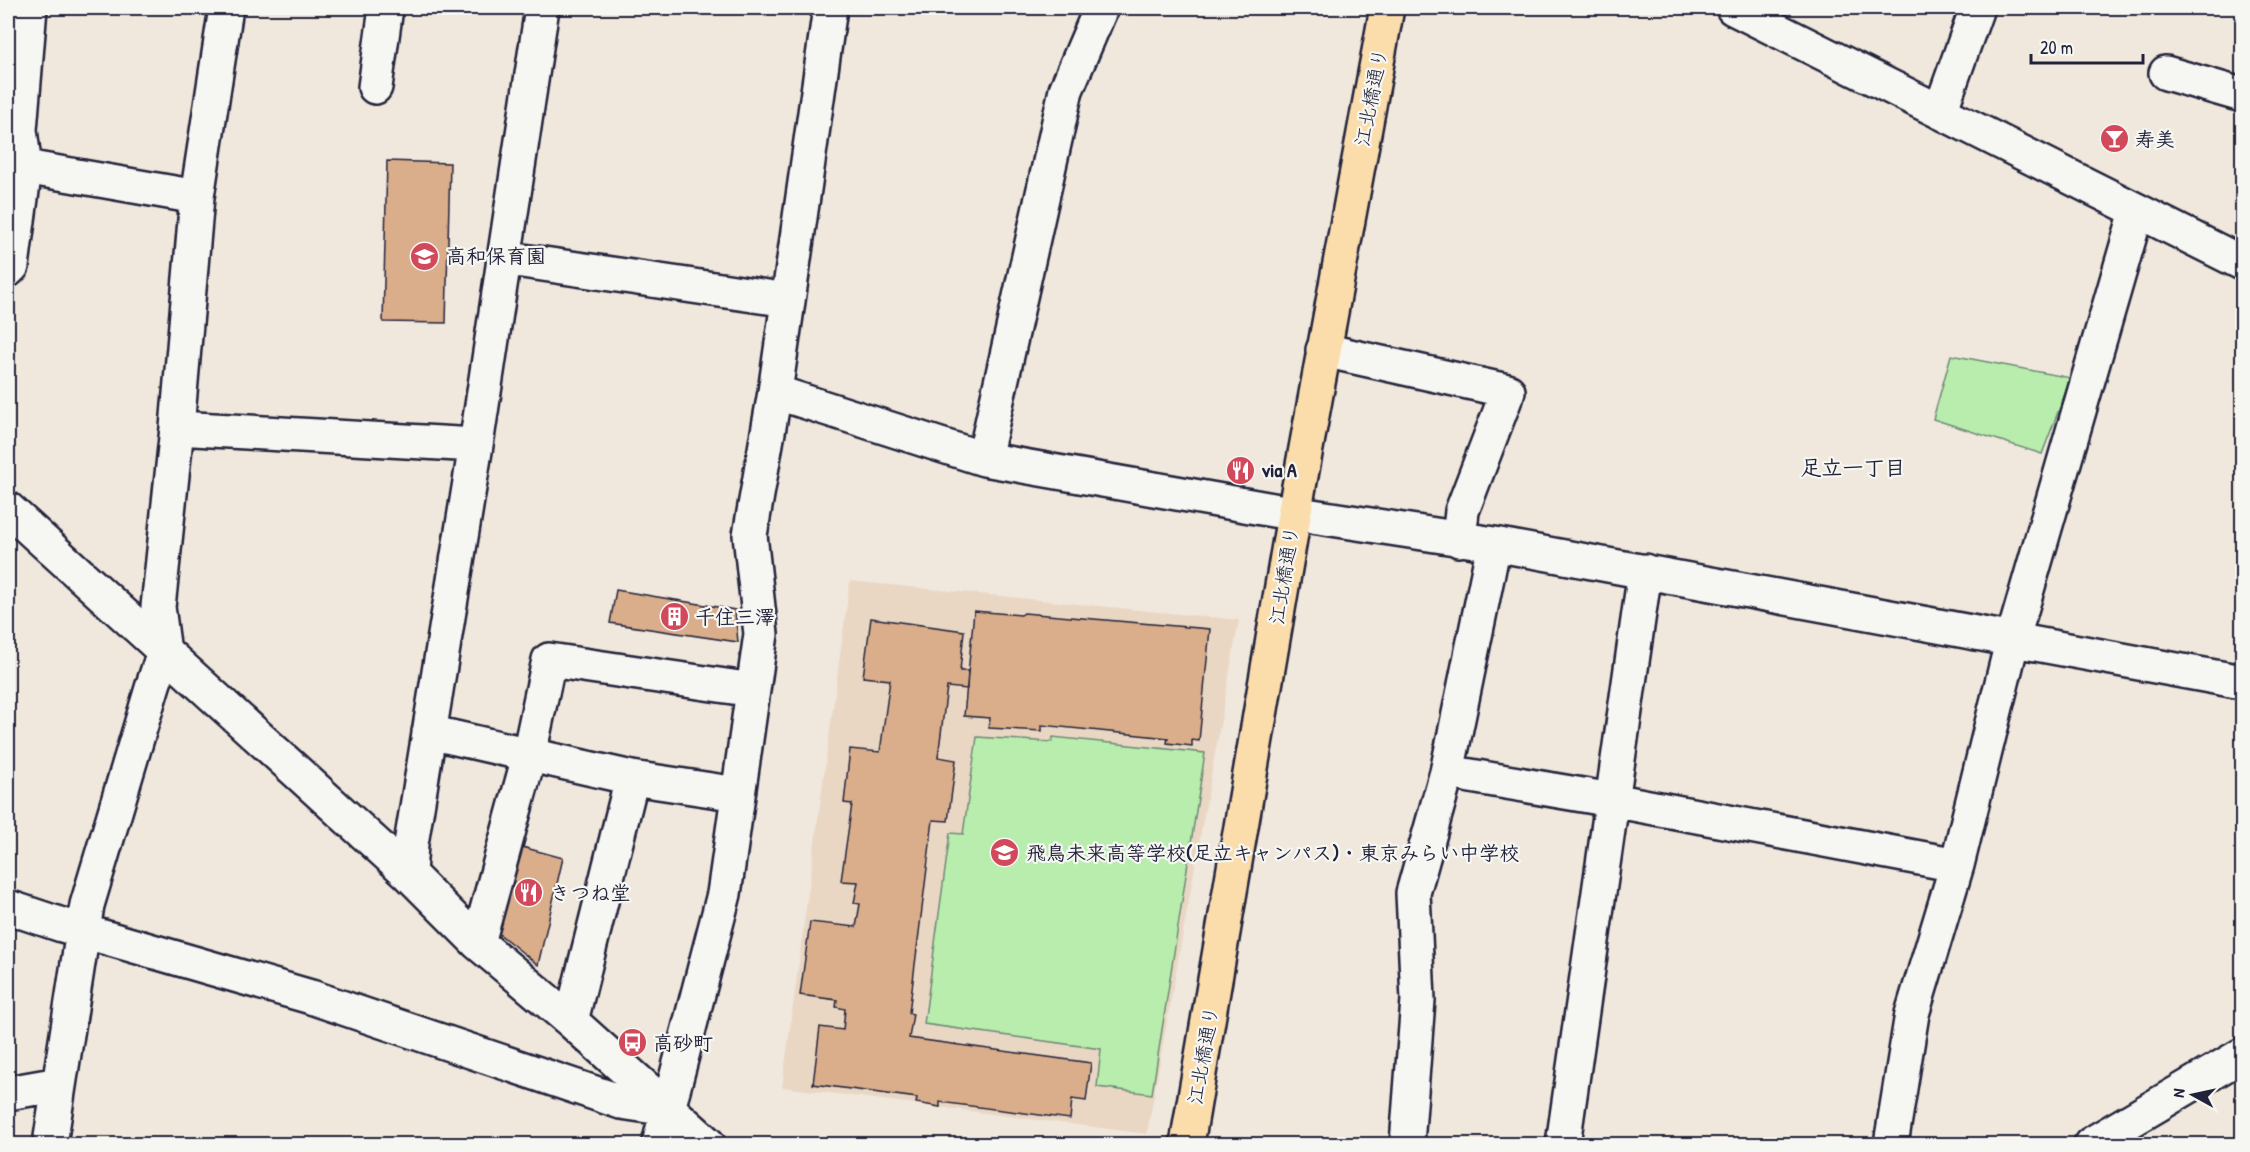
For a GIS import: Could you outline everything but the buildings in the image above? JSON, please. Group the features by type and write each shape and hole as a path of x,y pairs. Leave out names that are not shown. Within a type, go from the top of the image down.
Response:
{"main road":[{"name":"江北橋通り","path":"1187,1144 1294,514 1387,8"}],"street":[{"path":"8,270 12,266 16,166 30,8"},
{"path":"50,1144 87,905 164,652 158,607 177,428 197,196 226,8"},
{"path":"375,87 386,8"},
{"path":"408,874 542,8"},
{"path":"659,1144 724,894 761,634 750,535 775,392 830,8"},
{"path":"984,459 1066,90 1101,8"},
{"path":"1733,8 2242,263"},
{"path":"1940,112 1977,8"},
{"path":"2166,73 2242,95"},
{"path":"16,166 197,196"},
{"path":"1891,1144 1912,1014 1957,865 2013,638 2137,211"},
{"path":"503,258 788,300"},
{"path":"1323,350 1508,391 1462,511 1459,540"},
{"path":"775,392 984,459 1294,514 1494,544 2242,682"},
{"path":"177,428 476,445"},
{"path":"8,509 408,874 478,943 571,1021 708,1144"},
{"path":"1407,1144 1418,1000 1413,893 1447,772 1494,544"},
{"path":"1563,1144 1644,571"},
{"path":"478,943 528,756 549,660 753,690"},
{"path":"429,732 632,778 738,794"},
{"path":"1447,772 1612,800 1957,865"},
{"path":"571,1021 632,778"},
{"path":"8,907 311,997 621,1102 668,1109"},
{"path":"2091,1144 2242,1055"},
{"path":"8,1093 59,1084"}],"shaded area":[{"name":"飛鳥未来高等学校(足立キャンパス)・東京みらい中学校","path":"850,581 1239,620 1147,1134 782,1087"}],"green space":[{"path":"1951,355 2071,378 2042,454 1933,419"},
{"path":"977,737 1052,742 1053,737 1205,753 1152,1094 1097,1087 1101,1049 924,1024 950,833 963,834"}],"place":[{"name":"寿美","path":"2114,139"},
{"name":"高和保育園","path":"425,256"},
{"name":"via A","path":"1241,470"},
{"name":"千住三澤","path":"674,617"},
{"name":"飛鳥未来高等学校(足立キャンパス)・東京みらい中学校","path":"1005,853"},
{"name":"きつね堂","path":"529,893"},
{"name":"高砂町","path":"632,1043"}],"district":[{"name":"足立一丁目","path":"1853,468"}]}
